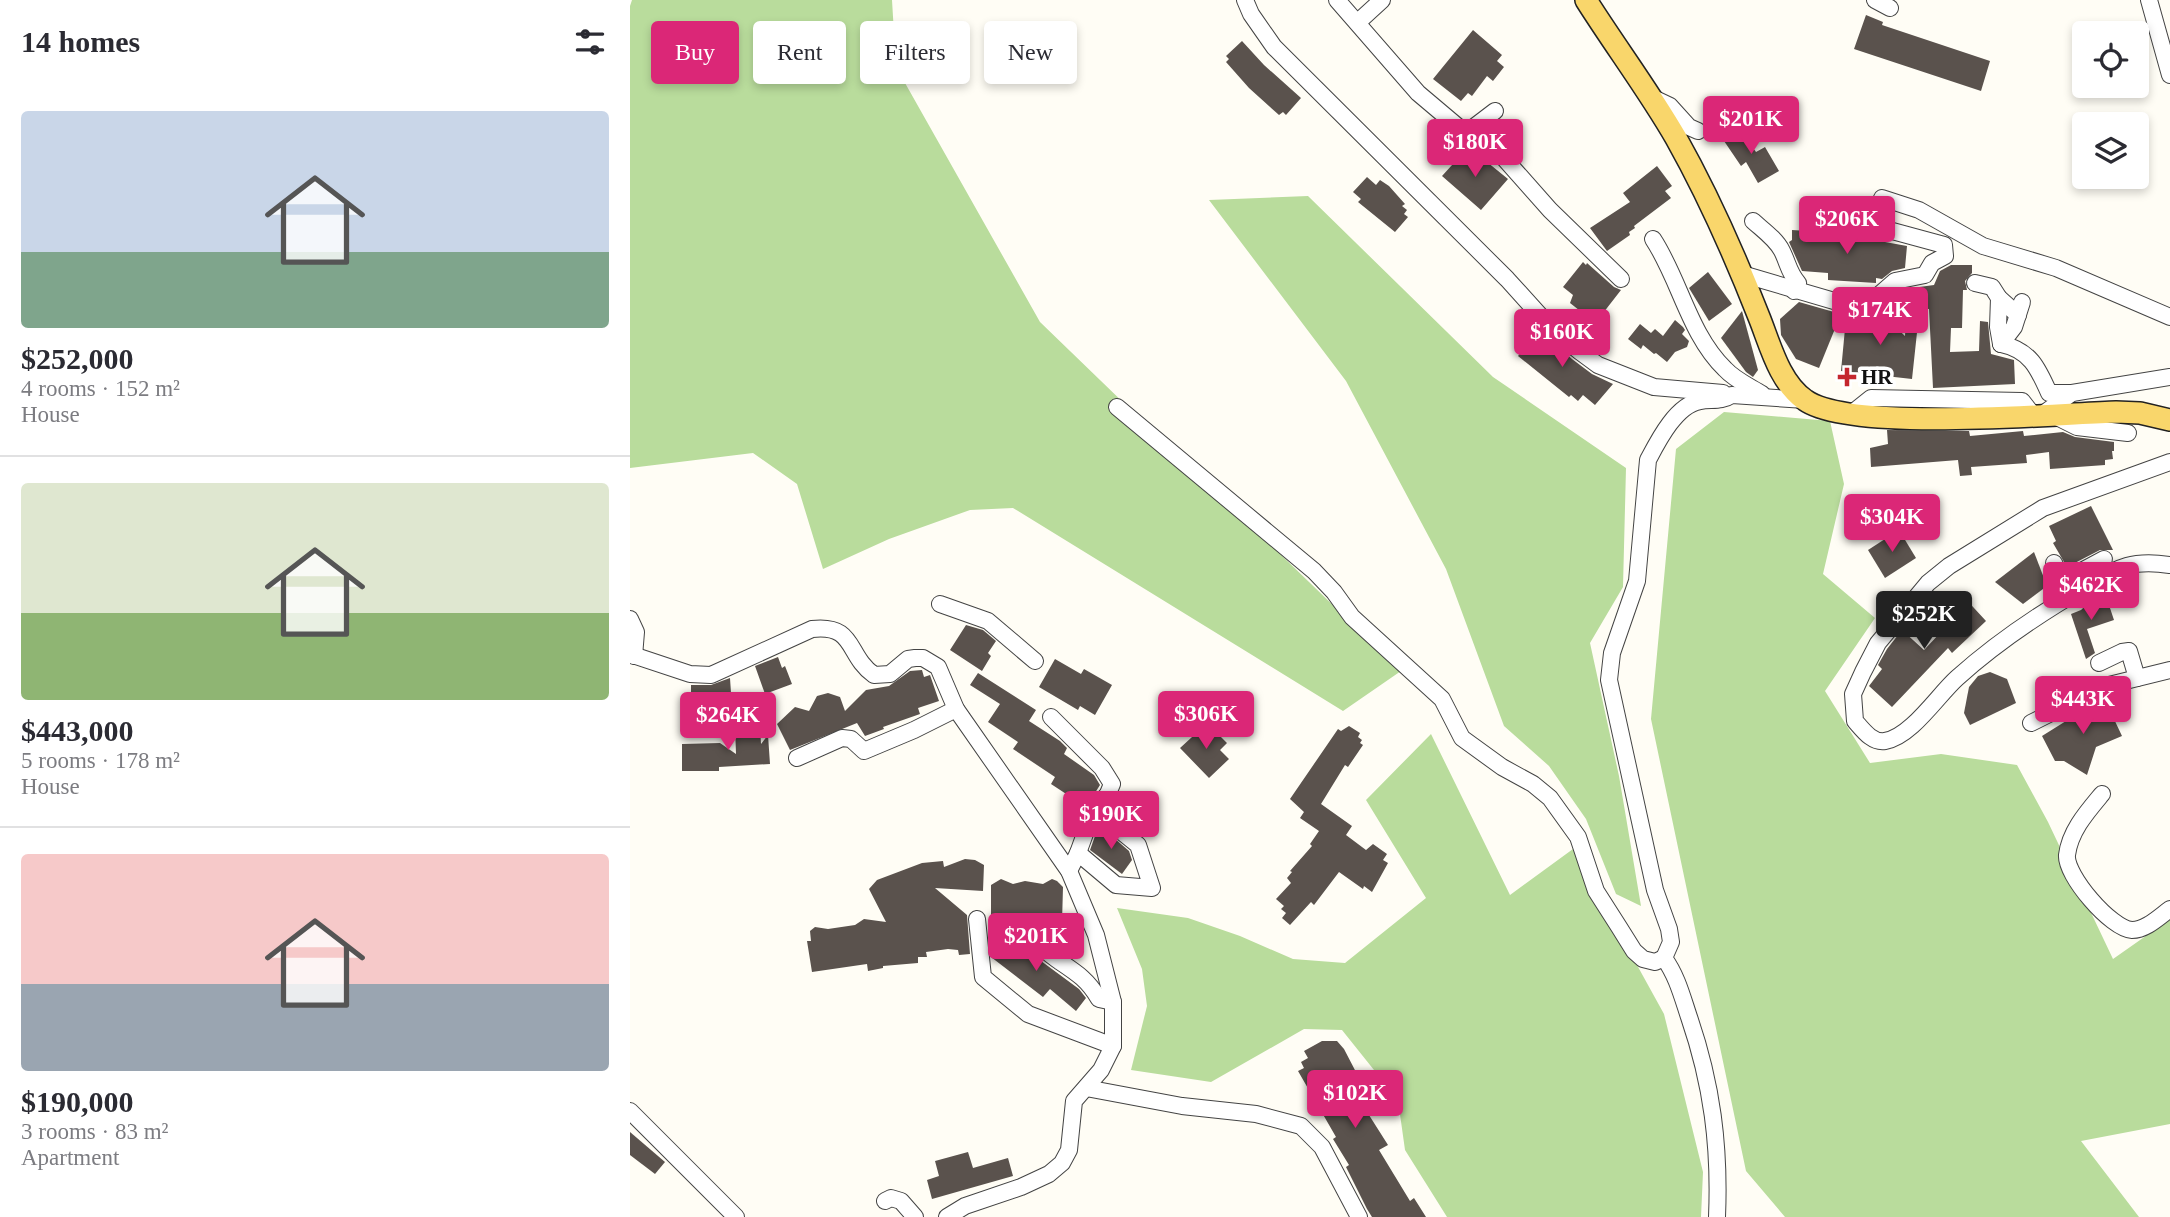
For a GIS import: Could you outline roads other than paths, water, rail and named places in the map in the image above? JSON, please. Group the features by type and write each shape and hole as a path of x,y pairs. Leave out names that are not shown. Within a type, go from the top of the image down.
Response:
{"main road":[{"path":"1586,0 1676,138 1742,274 1776,359 1787,380 1805,400 1829,410 1906,419 2140,413 2170,420"}],"street":[{"path":"1245,0 1251,14 1274,47 1507,279 1555,332 1598,365 1654,387 1703,389 1805,400"},
{"path":"1358,22 1382,0"},
{"path":"1875,0 1890,8"},
{"path":"2149,0 2170,75"},
{"path":"1344,2 1418,93 1463,131 1503,156 1550,210 1621,279"},
{"path":"1649,96 1670,106 1689,127 1698,131"},
{"path":"1463,131 1474,127 1495,111"},
{"path":"1882,198 1919,210 1983,246 2056,268 2170,317"},
{"path":"1753,221 1775,240 1783,252 1789,274 1798,283 1794,291"},
{"path":"1742,274 1858,308 1871,302 1895,281 1925,275 1932,263 1945,256 1944,245 1885,229"},
{"path":"1653,239 1691,318 1724,369 1764,395"},
{"path":"1975,283 1992,286 1999,298 2020,309 2014,327 2001,344"},
{"path":"1999,298 1998,327 2001,344"},
{"path":"2001,344 2024,352 2036,363 2049,393 2072,393 2170,377"},
{"path":"2042,414 2072,393"},
{"path":"1117,407 1314,571 1352,617 1442,699 1462,738 1550,798 1578,837 1596,891 1634,951 1643,959 1655,962 1664,958 1671,942 1669,929 1655,890 1614,705 1609,664 1637,581 1648,460 1657,443 1685,409 1694,402 1724,400 1732,394"},
{"path":"2042,414 2077,427 2128,433"},
{"path":"2104,559 1957,678 1919,719 1898,736 1881,742 1866,733 1855,721 1853,694 1878,643 1898,616 1938,574 2043,508 2170,462"},
{"path":"2054,563 2066,588"},
{"path":"2066,588 2128,565 2170,565"},
{"path":"940,604 988,621 1035,661"},
{"path":"630,619 636,632 632,655 690,674 711,675 812,629 834,629 848,641 866,670 874,675 890,674 908,659 923,658 932,662 938,667 956,709 1069,871 1096,935 1113,1002 1114,1046 1101,1070 1074,1101 1069,1150 1062,1163 1049,1174 1021,1188 965,1206 947,1217"},
{"path":"2099,663 2129,651 2137,678"},
{"path":"2031,723 2105,685 2170,670"},
{"path":"797,758 842,738 851,739 864,751 956,709"},
{"path":"1051,717 1102,768 1112,784 1090,820 1069,871"},
{"path":"2102,794 2083,817 2071,840 2066,858 2073,878 2103,912 2120,926 2133,930 2145,927 2170,909"},
{"path":"1077,853 1116,885 1152,888 1138,845 1117,828 1105,810 1107,796"},
{"path":"977,919 984,977 1028,1014 1114,1046"},
{"path":"1018,933 1035,941 1077,971 1089,982 1099,999 1113,1002"},
{"path":"1664,958 1675,974 1705,1065 1716,1131 1717,1217"},
{"path":"1086,1088 1182,1106 1256,1114 1301,1126 1322,1147 1359,1217"},
{"path":"630,1111 736,1217"},
{"path":"886,1201 891,1198 901,1201 915,1217"}],"place":[{"name":"HR","path":"1847,377"}]}
